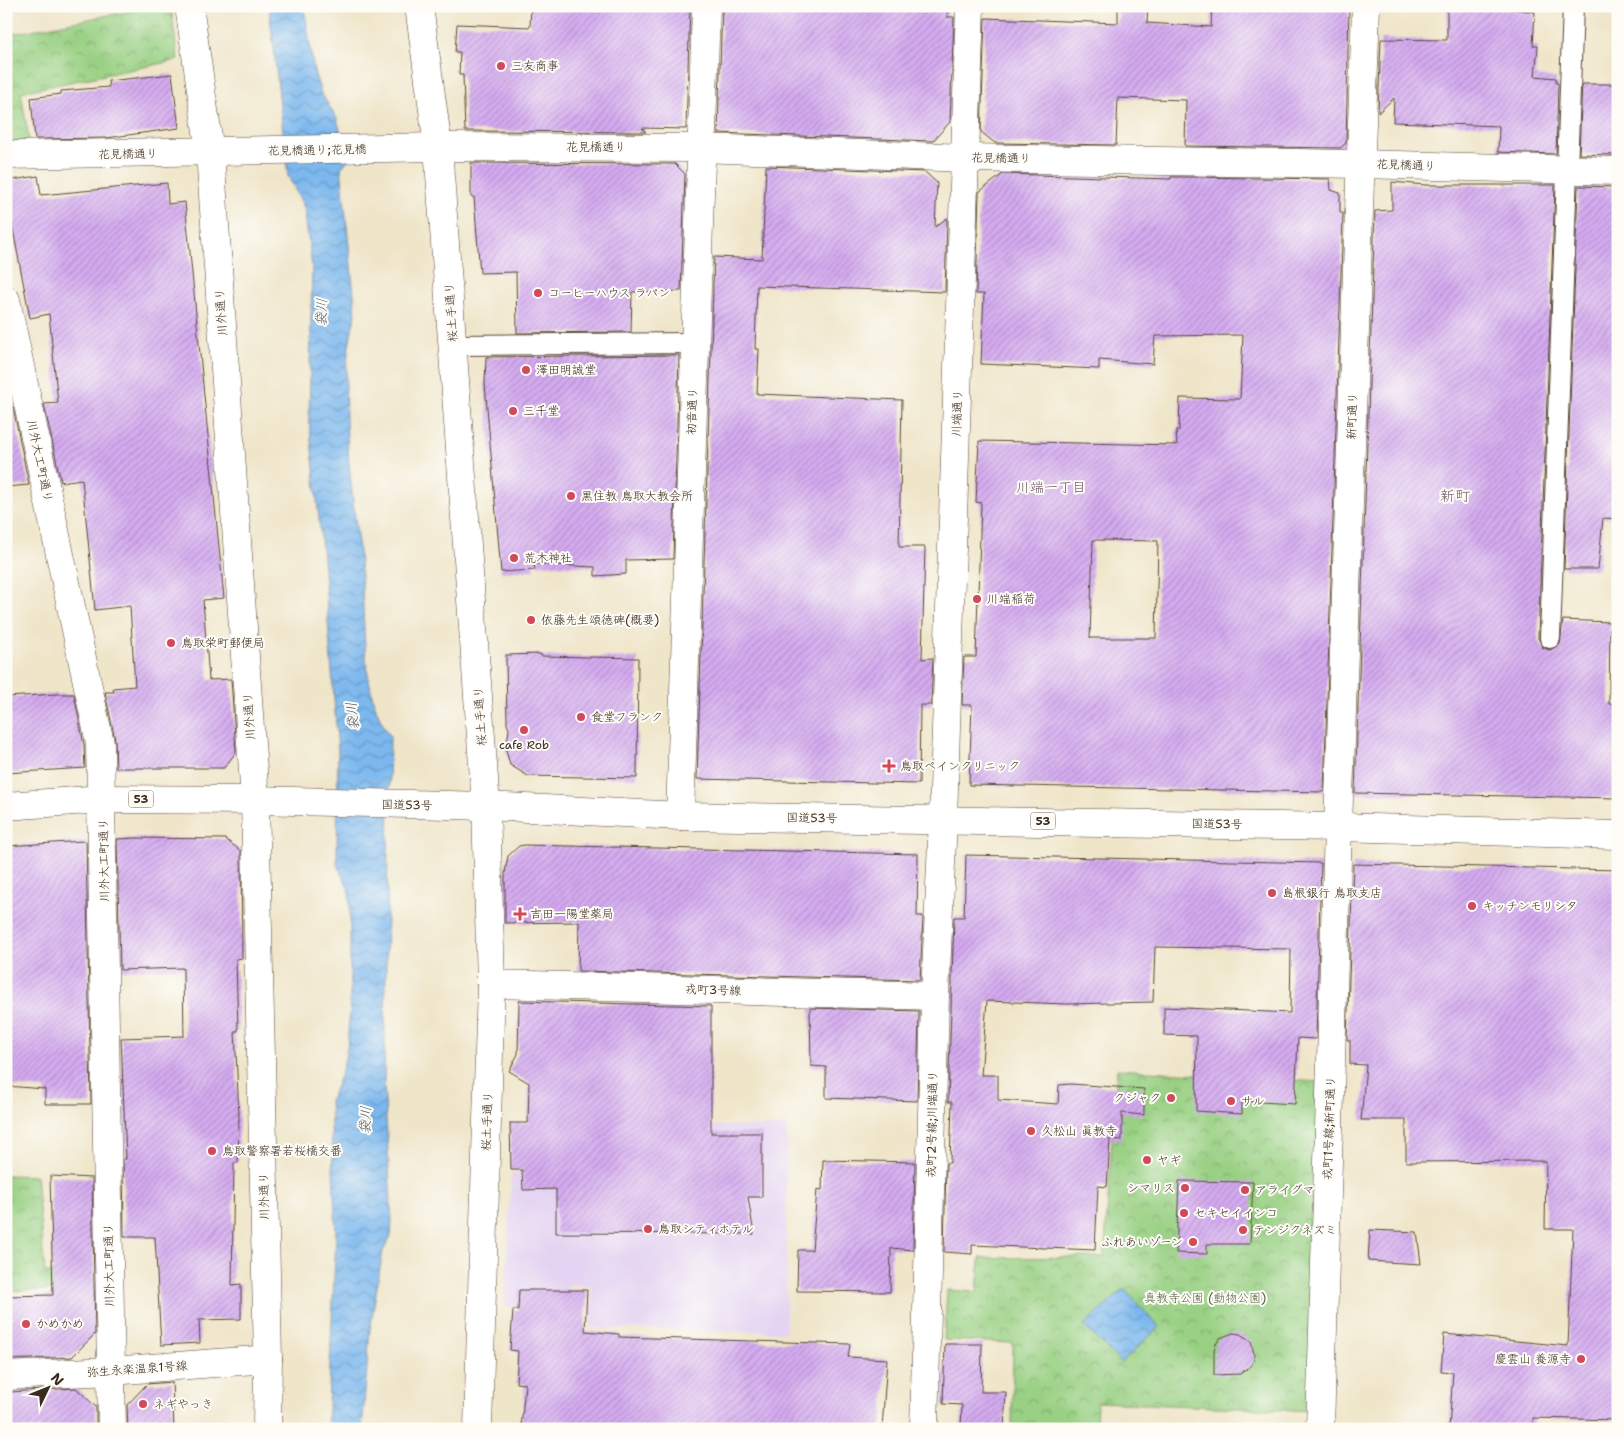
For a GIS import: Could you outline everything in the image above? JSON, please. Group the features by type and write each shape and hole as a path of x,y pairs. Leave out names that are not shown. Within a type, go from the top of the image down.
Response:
{"main road":[{"name":"川外通り","path":"189,6 210,152 266,801 267,1429"},
{"name":"桜土手通り","path":"419,6 438,147 454,345 477,806 491,984 478,1429"},
{"name":"初音通り","path":"680,816 706,6"},
{"name":"川端通り","path":"943,819 970,6"},
{"name":"新町通り","path":"1338,826 1366,6"},
{"name":"花見橋通り","path":"384,149 438,147 700,148 966,158 1362,164 1618,171"},
{"name":"花見橋通り;花見橋","path":"249,151 384,149"},
{"name":"花見橋通り","path":"6,155 249,151"},
{"name":"川外大工町通り","path":"6,300 100,743 103,798 112,1429"},
{"name":"国道53号","path":"6,806 103,798 477,806 680,816 1338,826 1618,834"},
{"name":"戎町2号線;川端通り","path":"924,1429 935,996 943,819"},
{"name":"戎町1号線;新町通り","path":"1320,1429 1338,826"},
{"name":"戎町3号線","path":"491,984 935,996"},
{"name":"弥生永楽温泉1号線","path":"6,1376 111,1371 268,1359"}],"lane":[{"path":"1550,638 1573,6"},
{"path":"454,345 694,343"}],"shaded area":[{"name":"鳥取シティホテル","path":"593,1123 787,1127 786,1332 591,1328 591,1286 569,1285 565,1309 505,1306 511,1174 595,1172"}],"green space":[{"path":"156,6 171,6 178,60 21,92 29,141 6,142 6,35"},
{"name":"真教寺公園 (動物公園)","path":"1117,1069 1320,1082 1311,1411 1097,1402 1096,1429 1012,1429 1013,1343 944,1340 947,1290 977,1292 980,1258 1104,1257"},
{"path":"6,1175 36,1176 45,1273 93,1274 94,1289 6,1291"}],"water":[{"name":"袋川","path":"269,6 304,6 314,72 321,93 337,119 348,160 341,168 356,314 349,345 346,378 348,448 362,585 367,663 374,702 390,736 384,1084 392,1221 391,1236 383,1251 370,1329 362,1429 327,1429 336,1235 330,1101 342,1071 347,1049 350,1005 350,903 349,890 337,864 338,751 324,569 309,420 312,267 304,207 288,176"},
{"path":"1124,1289 1159,1327 1121,1363 1084,1326"}],"building":[{"path":"531,6 690,6 686,129 642,128 646,132 465,131 463,75 459,75 460,52 455,52 457,24 530,27"},
{"path":"722,6 948,6 947,17 954,17 950,122 933,141 718,133"},
{"path":"1118,6 1148,6 1147,23 1211,27 1212,6 1349,6 1346,143 1340,148 1185,146 1186,100 1118,98 1116,145 995,143 981,132 985,18 1118,23"},
{"path":"1447,6 1489,6 1535,12 1533,46 1538,46 1535,76 1556,78 1556,83 1558,83 1556,154 1498,152 1499,126 1393,122 1394,98 1378,113 1381,39 1447,40"},
{"path":"172,74 179,128 106,138 35,139 31,98 61,94 61,91 109,87 108,81"},
{"path":"1582,84 1618,84 1618,155 1579,154"},
{"path":"471,163 675,164 685,174 681,291 632,292 631,332 517,333 516,272 480,273 474,197 471,197"},
{"path":"766,166 925,172 937,183 935,227 947,218 945,292 757,286 755,349 759,349 757,394 902,400 899,547 925,547 922,659 933,658 931,705 920,705 919,784 697,779 714,257 762,259"},
{"path":"1003,174 1171,179 1171,177 1185,177 1330,179 1331,190 1340,193 1340,213 1343,213 1324,792 969,785 972,705 962,705 964,657 976,657 981,503 976,502 979,441 1177,445 1176,430 1179,430 1180,398 1240,399 1243,335 1155,336 1153,364 1099,360 1099,369 981,364 984,294 976,294 979,192","holes":["1093,540 1158,541 1156,638 1090,638"]},
{"path":"38,176 41,195 167,183 168,204 185,202 224,598 203,600 209,680 231,679 236,752 224,768 116,768 115,740 105,692 114,692 113,688 135,686 130,606 95,610 82,479 61,482 44,404 58,403 49,314 30,318 6,193 6,181"},
{"path":"1392,182 1425,185 1555,185 1538,638 1543,648 1550,650 1560,644 1563,620 1610,622 1609,704 1618,704 1618,798 1355,793 1375,211 1392,210"},
{"path":"1578,186 1618,187 1618,519 1603,518 1598,569 1564,569"},
{"name":"黒住教 鳥取大教会所","path":"679,355 673,559 626,560 626,574 595,576 595,567 534,564 535,570 501,572 485,384 486,357"},
{"path":"6,407 13,407 29,485 6,487"},
{"path":"541,654 541,656 638,658 637,778 528,776 510,765 506,750 509,729 507,724 506,655"},
{"path":"74,694 84,745 85,768 6,773 6,697"},
{"path":"117,839 225,839 241,851 242,958 236,959 238,1031 235,1031 239,1117 238,1163 234,1163 232,1285 241,1284 241,1319 199,1320 200,1343 161,1345 155,1237 124,1237 123,1159 126,1159 121,1038 184,1036 183,968 120,970"},
{"path":"86,841 91,1104 45,1104 45,1089 6,1086 6,846"},
{"path":"519,846 918,854 917,916 923,916 920,980 578,971 579,922 505,923 505,873 508,856"},
{"path":"966,855 1321,863 1316,1039 1298,1038 1295,1104 1242,1101 1242,1114 1196,1111 1197,1036 1164,1035 1164,1007 1290,1013 1291,949 1155,947 1153,1002 1066,1004 987,1001 981,1075 998,1075 998,1100 1058,1104 1059,1085 1071,1084 1144,1089 1144,1115 1122,1113 1122,1140 1110,1139 1107,1187 1098,1186 1095,1250 972,1245 972,1254 944,1252 946,1163 950,1163 952,1102 948,1102 954,917 964,917"},
{"path":"1353,864 1618,870 1618,1420 1533,1418 1533,1429 1449,1429 1453,1372 1441,1371 1444,1334 1568,1346 1573,1229 1545,1229 1546,1161 1406,1162 1406,1120 1361,1120 1366,1065 1350,1064 1350,1040 1347,1040"},
{"path":"519,1001 711,1006 711,1133 762,1133 762,1197 748,1197 754,1234 556,1233 556,1189 523,1190 522,1170 511,1170 510,1123 528,1123 529,1083 509,1071 518,1054"},
{"path":"810,1008 919,1011 917,1101 826,1098 826,1067 811,1066"},
{"path":"823,1160 915,1162 913,1250 891,1248 890,1292 797,1291 798,1250 812,1250 817,1189 822,1190"},
{"path":"50,1176 92,1178 95,1334 72,1357 8,1360 6,1296 53,1295"},
{"path":"1179,1181 1253,1182 1250,1244 1207,1244 1207,1254 1176,1253"},
{"path":"1370,1230 1417,1232 1421,1264 1368,1261"},
{"path":"519,1290 587,1290 585,1331 619,1334 619,1337 850,1344 848,1357 887,1359 882,1429 521,1429 525,1384 516,1383 518,1351 510,1350 513,1310 518,1310"},
{"path":"1233,1333 1240,1334 1251,1341 1254,1360 1251,1366 1240,1374 1214,1375 1214,1350 1216,1344 1220,1338"},
{"path":"945,1344 982,1344 981,1392 1006,1392 1004,1429 961,1429 962,1405 943,1404"},
{"path":"172,1382 174,1429 128,1429 127,1405 147,1384"},
{"path":"76,1388 96,1407 96,1429 6,1429 6,1398 9,1398 9,1392"}],"place":[{"name":"三友商事","path":"501,66"},
{"name":"コーヒーハウス ラパン","path":"538,293"},
{"name":"澤田明誠堂","path":"526,370"},
{"name":"三千堂","path":"513,411"},
{"name":"黒住教 鳥取大教会所","path":"571,496"},
{"name":"荒木神社","path":"514,558"},
{"name":"川端稲荷","path":"977,599"},
{"name":"依藤先生頌徳碑(概要)","path":"531,620"},
{"name":"鳥取栄町郵便局","path":"171,643"},
{"name":"食堂フランク","path":"581,717"},
{"name":"cafe Rob","path":"524,730"},
{"name":"鳥取ペインクリニック","path":"889,766"},
{"name":"島根銀行 鳥取支店","path":"1272,893"},
{"name":"キッチンモリシタ","path":"1472,906"},
{"name":"吉田一陽堂薬局","path":"520,914"},
{"name":"クジャク","path":"1171,1098"},
{"name":"サル","path":"1231,1101"},
{"name":"久松山 眞教寺","path":"1031,1131"},
{"name":"鳥取警察署若桜橋交番","path":"212,1151"},
{"name":"ヤギ","path":"1147,1160"},
{"name":"シマリス","path":"1185,1188"},
{"name":"アライグマ","path":"1245,1190"},
{"name":"セキセイインコ","path":"1184,1213"},
{"name":"鳥取シティホテル","path":"648,1229"},
{"name":"テンジクネズミ","path":"1243,1230"},
{"name":"ふれあいゾーン","path":"1193,1242"},
{"name":"かめかめ","path":"26,1324"},
{"name":"慶雲山 養源寺","path":"1581,1359"},
{"name":"ネギやっき","path":"143,1404"}],"district":[{"name":"川端一丁目","path":"1051,487"},
{"name":"新町","path":"1455,496"}]}
